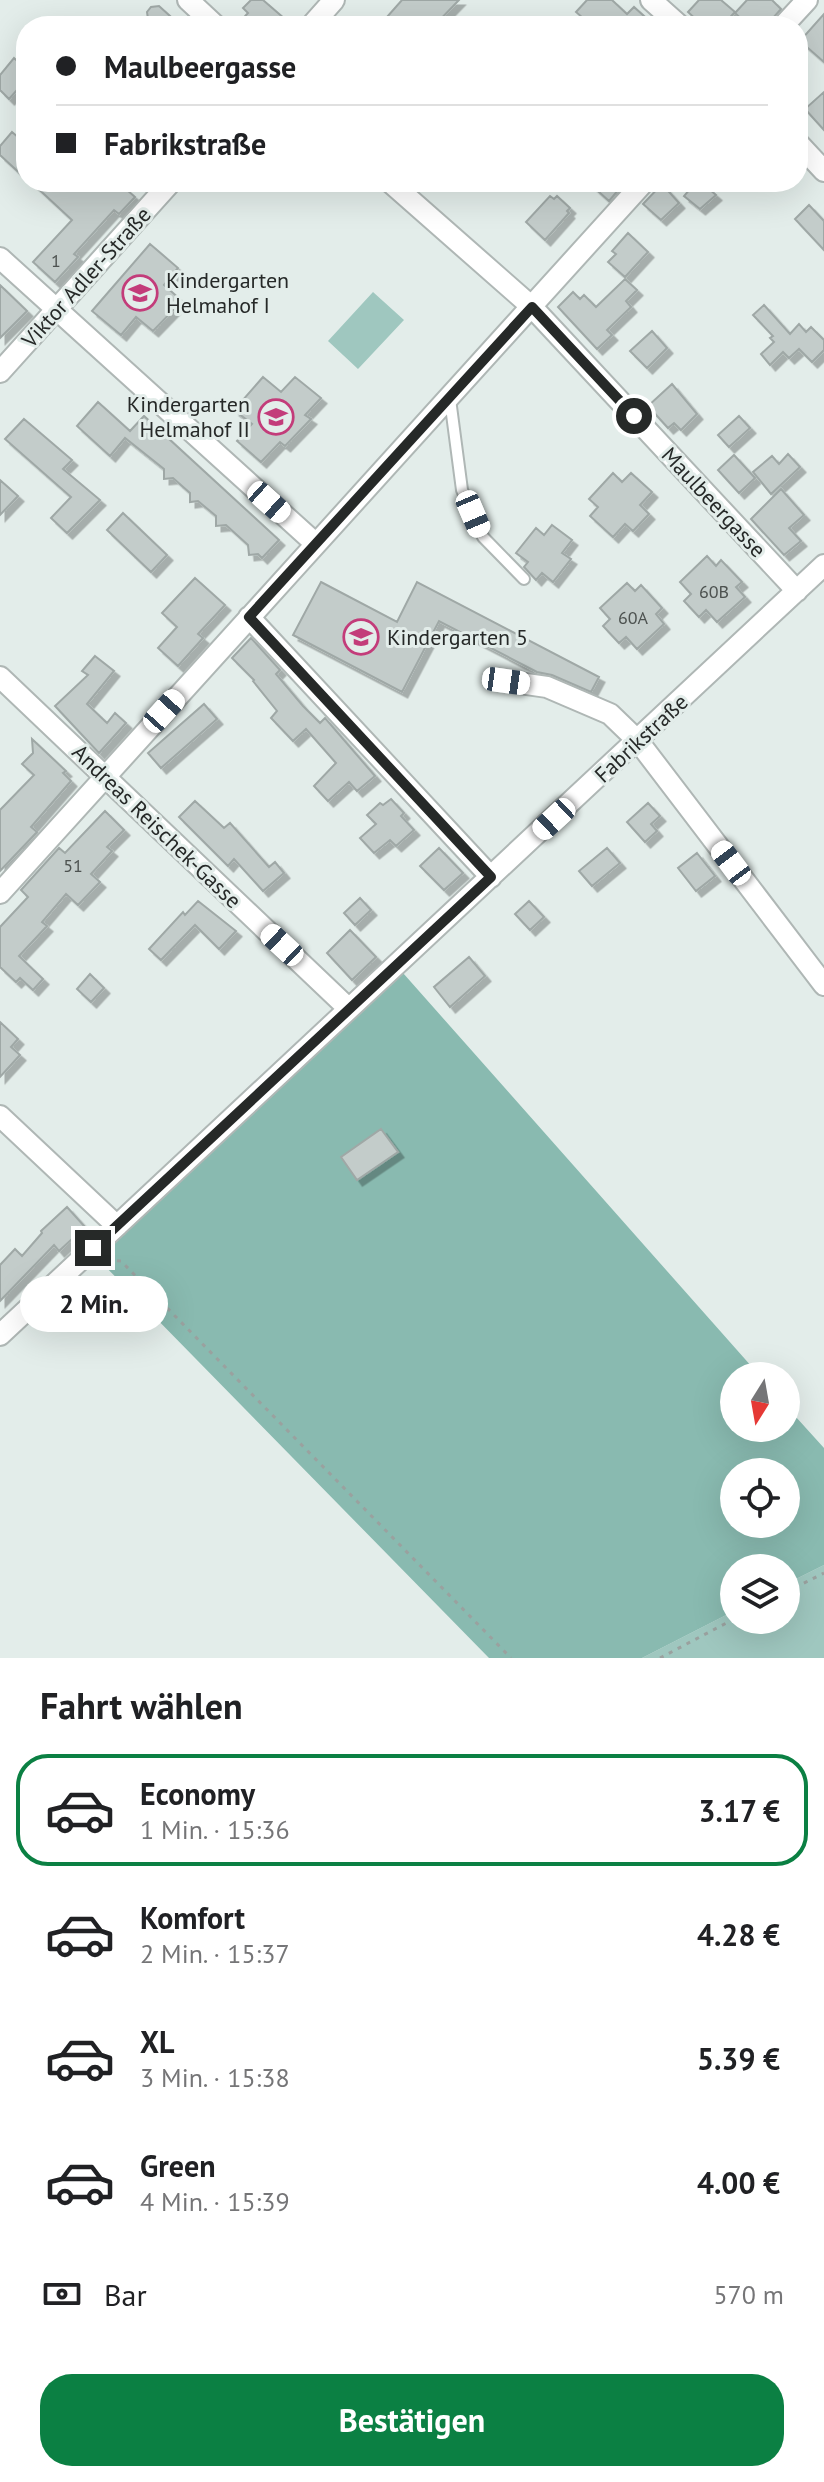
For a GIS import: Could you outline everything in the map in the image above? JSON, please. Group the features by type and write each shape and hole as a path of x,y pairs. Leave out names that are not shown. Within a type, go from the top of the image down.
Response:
{"street":[{"path":"188,0 205,16"},
{"path":"320,16 334,0"},
{"path":"651,0 669,16"},
{"path":"792,16 807,0"},
{"path":"808,154 824,171"},
{"name":"Viktor Adler-Straße","path":"0,372 162,192"},
{"name":"Maulbeergasse","path":"401,192 532,307 797,591"},
{"path":"0,893 635,192"},
{"path":"0,258 316,544"},
{"name":"Fabrikstraße","path":"0,1335 824,565"},
{"path":"249,617 491,877"},
{"name":"Andreas Reischek-Gasse","path":"0,677 348,1008"},
{"path":"506,681 547,687 610,714 638,741 824,985"},
{"path":"0,1116 117,1226"}],"lane":[{"path":"450,397 462,490 483,537 524,579"}],"path":[{"path":"107,1260 121,1261 511,1658"},
{"path":"800,1585 824,1573"},
{"path":"660,1658 720,1626"}],"green space":[{"path":"373,292 404,320 358,369 328,341"},
{"path":"403,973 748,1362 720,1362 720,1442 800,1442 800,1421 824,1448 824,1565 800,1577 800,1554 720,1554 720,1618 642,1658 489,1658 97,1258"},
{"path":"824,1565 824,1658 642,1658 720,1618 720,1634 800,1634 800,1577"}],"building":[{"path":"251,0 263,0 281,16 245,16 248,13 243,8"},
{"path":"402,0 459,0 444,16 388,16"},
{"path":"587,0 612,0 627,14 634,7 644,16 581,16 576,12"},
{"path":"699,0 721,0 735,12 731,16 692,16 688,12"},
{"path":"747,0 772,0 781,9 775,16 738,16 735,13"},
{"path":"159,6 170,16 148,16 151,7"},
{"path":"824,14 824,62 808,48 808,32"},
{"path":"14,58 16,60 16,91 9,99 0,90 0,75"},
{"path":"824,92 824,130 808,112 808,106"},
{"path":"12,132 16,135 16,170 0,155 0,146"},
{"path":"42,192 129,192 135,197 119,214 114,210 74,254 78,257 55,282 33,262 72,220"},
{"path":"599,192 617,192 609,201"},
{"path":"654,192 669,192 679,203 661,220 643,204"},
{"path":"687,192 713,192 716,195 700,209 684,196"},
{"path":"550,196 554,199 557,196 570,208 545,240 526,222"},
{"path":"809,205 824,221 824,250 795,219"},
{"path":"628,233 648,252 625,277 608,262 616,254 612,251"},
{"name":"Kindergarten Helmahof I","path":"150,244 178,268 164,285 182,301 153,331 136,317 121,335 92,311"},
{"path":"625,279 637,290 626,301 631,307 607,330 612,335 597,349 558,307 573,292 580,299 584,295 596,307"},
{"path":"0,285 27,311 0,338"},
{"path":"764,305 790,334 799,324 806,332 811,327 824,340 824,350 812,362 799,349 789,358 783,352 770,365 761,354 774,342 770,338 773,336 753,315"},
{"path":"652,331 667,348 647,368 630,351"},
{"name":"Kindergarten Helmahof II","path":"263,377 281,392 295,377 321,398 305,415 311,419 285,446 280,442 261,462 237,441 252,424 234,410"},
{"path":"672,384 697,414 681,430 674,423 668,428 648,406"},
{"path":"98,402 130,431 144,416 279,540 262,558 258,554 249,555 248,545 226,525 216,526 216,516 198,501 190,502 190,493 173,478 164,479 164,469 125,438 110,456 77,426"},
{"path":"739,416 750,428 729,447 718,435"},
{"path":"24,419 72,460 63,469 100,500 67,533 51,518 71,497 5,439"},
{"path":"788,454 800,467 771,494 753,472 772,456 779,464"},
{"path":"734,455 755,478 739,493 718,470"},
{"path":"613,473 622,482 631,473 652,492 640,505 649,514 633,531 625,524 613,537 590,516 598,507 589,499"},
{"path":"0,480 18,496 0,515"},
{"path":"781,489 804,515 789,528 801,541 784,555 751,519"},
{"path":"123,513 167,555 151,572 107,530"},
{"path":"552,525 572,540 562,553 571,559 553,582 542,573 536,580 524,567 528,562 516,553 536,528 544,535"},
{"path":"707,556 716,566 721,560 742,582 736,587 745,597 717,622 706,610 699,617 684,601 691,594 680,582"},
{"path":"195,578 225,605 198,634 203,638 178,666 158,648 177,627 162,613"},
{"path":"321,582 397,622 417,582 599,677 591,692 537,672 439,621 402,692 293,635"},
{"path":"627,583 635,591 641,585 662,608 656,614 664,624 637,649 626,637 619,643 603,626 610,619 600,608"},
{"path":"251,638 280,670 276,674 303,706 320,723 325,718 375,776 357,791 349,782 328,801 314,786 336,763 306,729 293,741 271,718 277,711 254,680 232,658"},
{"path":"95,656 114,671 87,704 107,723 115,713 126,723 99,753 55,706 88,675 82,671"},
{"path":"204,704 217,719 161,768 148,753"},
{"path":"32,739 66,771 63,773 71,781 31,827 37,832 0,871 0,810 34,775 22,764 33,753"},
{"path":"391,799 414,830 396,846 390,840 374,853 360,838 376,824 367,815 380,803 383,805"},
{"path":"195,801 224,828 230,823 269,867 275,862 284,873 263,891 234,859 228,866 179,817"},
{"path":"648,803 660,816 651,824 657,831 645,842 627,822"},
{"path":"105,811 124,830 107,847 112,851 91,874 100,882 78,905 66,894 42,922 47,926 19,956 43,979 33,990 20,978 16,982 0,967 0,927 28,897 21,890 59,848 65,853"},
{"path":"439,848 463,873 444,890 420,866"},
{"path":"607,848 620,863 592,886 579,871"},
{"path":"697,853 715,876 696,891 678,868"},
{"path":"360,898 371,910 355,925 344,913"},
{"path":"198,901 236,931 219,949 195,925 161,960 149,949 183,912 185,915"},
{"path":"529,901 544,917 530,930 515,914"},
{"path":"350,930 376,957 352,980 327,953"},
{"path":"469,957 485,976 450,1007 434,987"},
{"path":"90,974 104,988 91,1002 77,989"},
{"path":"0,1022 18,1039 11,1047 20,1055 0,1077"},
{"path":"381,1129 398,1152 357,1180 341,1157"},
{"path":"67,1207 85,1227 59,1251 54,1245 0,1301 0,1265 15,1249 22,1256 41,1231"}],"place":[{"name":"Kindergarten Helmahof I","path":"140,293"},
{"name":"Kindergarten Helmahof II","path":"276,417"},
{"name":"Kindergarten 5","path":"361,637"}],"route":[{"path":"93,1248 491,877 249,617 532,307 634,416"}]}
